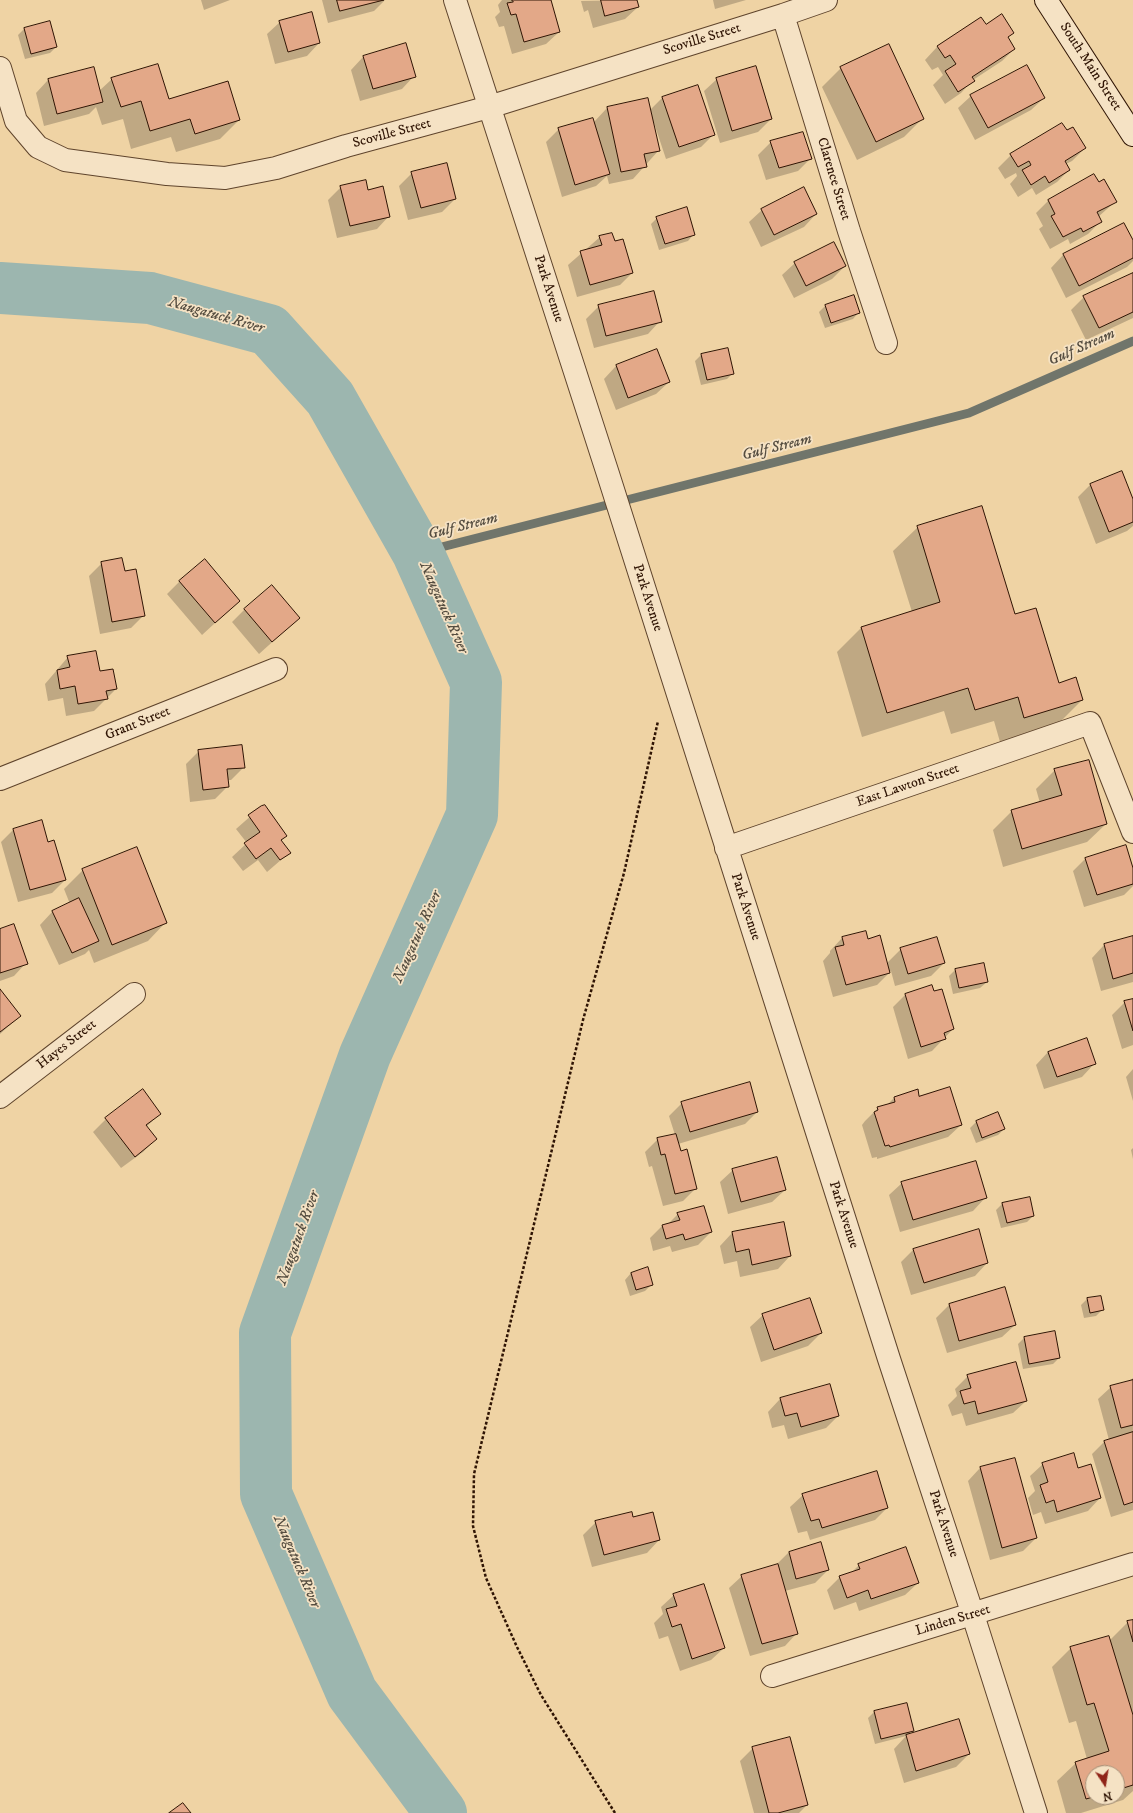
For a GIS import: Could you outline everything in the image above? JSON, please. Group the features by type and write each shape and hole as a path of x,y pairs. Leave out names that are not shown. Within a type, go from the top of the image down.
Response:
{"street":[{"name":"Park Avenue","path":"455,0 608,474 889,1359 1036,1813"},
{"name":"Scoville Street","path":"0,68 16,121 38,147 65,160 174,174 225,178 276,168 346,146 489,107 783,15 826,0"},
{"name":"South Main Street","path":"1046,0 1114,102 1133,135"},
{"name":"Clarence Street","path":"783,15 849,231 886,343"},
{"name":"Grant Street","path":"0,779 276,669"},
{"name":"East Lawton Street","path":"726,848 1090,723 1133,832"},
{"name":"Hayes Street","path":"0,1097 134,994"},
{"name":"Linden Street","path":"772,1676 973,1615 1133,1564"}],"path":[{"path":"615,1813 541,1695 517,1647 486,1578 472,1526 474,1474 583,1020 624,873 660,715"}],"building":[{"path":"337,0 384,0 340,11"},
{"path":"512,0 551,0 560,32 524,42 516,14 511,15 507,3 513,2"},
{"path":"601,0 637,0 639,7 605,16"},
{"path":"312,12 320,43 288,52 279,21"},
{"path":"1002,14 1014,33 1008,37 1015,49 972,77 975,81 958,92 945,71 956,64 950,55 945,58 937,46 981,17 986,24"},
{"path":"50,21 57,47 31,54 24,28"},
{"path":"406,43 416,77 373,89 363,56"},
{"path":"889,44 924,119 876,142 840,67"},
{"path":"158,64 169,99 228,81 240,120 195,134 190,119 150,131 141,101 121,107 111,78"},
{"path":"1027,65 1045,98 988,128 970,95"},
{"path":"756,66 772,119 732,131 716,78"},
{"path":"94,67 103,102 57,114 48,79"},
{"path":"698,85 715,135 679,147 662,97"},
{"path":"648,98 660,151 644,154 647,167 621,172 607,107"},
{"path":"593,118 610,174 575,185 558,128"},
{"path":"1062,123 1067,130 1073,127 1086,148 1065,161 1070,170 1049,183 1045,176 1031,185 1022,170 1031,165 1029,161 1018,167 1010,154"},
{"path":"803,132 812,159 779,168 770,141"},
{"path":"447,163 456,199 421,208 411,172"},
{"path":"1094,174 1099,182 1104,179 1117,202 1097,212 1102,222 1083,232 1081,228 1063,237 1051,216 1055,214 1048,200"},
{"path":"366,180 368,190 383,186 390,217 350,226 340,186"},
{"path":"804,187 817,214 774,235 761,209"},
{"path":"687,207 695,235 665,244 656,217"},
{"path":"1124,223 1133,240 1133,258 1079,286 1063,254"},
{"path":"612,233 615,241 623,239 633,273 590,285 580,251 602,245 599,236"},
{"path":"834,242 846,266 806,286 794,262"},
{"path":"1133,273 1133,312 1099,328 1083,296"},
{"path":"654,291 662,322 606,336 598,305"},
{"path":"854,295 860,313 831,323 825,305"},
{"path":"728,348 734,374 707,380 701,354"},
{"path":"657,349 670,382 628,398 616,365"},
{"path":"1122,471 1133,499 1133,522 1109,532 1090,484"},
{"path":"982,506 1015,614 1036,608 1059,683 1076,677 1083,700 1024,718 1018,697 975,710 968,688 887,713 861,627 940,602 917,526"},
{"path":"122,558 125,571 136,569 145,616 112,622 101,562"},
{"path":"205,559 240,601 215,623 179,581"},
{"path":"272,585 300,618 272,642 244,609"},
{"path":"96,651 100,671 113,669 117,689 106,691 108,699 78,704 75,686 60,689 57,670 70,667 67,656"},
{"path":"242,745 245,768 227,769 229,787 203,790 198,750"},
{"path":"1089,760 1107,824 1022,849 1011,810 1062,795 1054,769"},
{"path":"265,805 287,836 281,840 291,853 280,860 271,848 256,859 244,843 260,832 248,815"},
{"path":"42,820 48,842 54,840 66,880 30,890 13,829"},
{"path":"1126,845 1133,868 1133,884 1097,895 1085,858"},
{"path":"137,847 167,923 112,945 82,869"},
{"path":"79,898 99,941 72,953 52,911"},
{"path":"14,924 28,964 0,973 0,929"},
{"path":"866,931 868,939 880,935 890,973 846,985 835,947 844,945 842,937"},
{"path":"1133,936 1133,973 1113,979 1104,944"},
{"path":"937,937 945,963 908,974 900,948"},
{"path":"984,963 988,982 959,988 955,969"},
{"path":"932,985 934,991 942,989 954,1029 944,1033 946,1039 921,1047 905,994"},
{"path":"0,989 21,1016 0,1032"},
{"path":"1133,999 1133,1031 1124,1001"},
{"path":"1087,1038 1096,1064 1057,1077 1048,1052"},
{"path":"750,1082 758,1112 690,1132 681,1102"},
{"path":"950,1087 962,1125 890,1147 889,1145 885,1146 874,1112 878,1110 877,1107 895,1102 894,1097 918,1089 919,1096"},
{"path":"143,1089 161,1114 146,1125 157,1139 135,1157 105,1118"},
{"path":"998,1112 1005,1129 982,1138 976,1121"},
{"path":"676,1134 681,1151 687,1149 697,1189 675,1194 665,1154 661,1155 657,1138"},
{"path":"777,1157 786,1190 741,1202 732,1169"},
{"path":"976,1161 987,1198 913,1220 901,1182"},
{"path":"1030,1197 1034,1216 1007,1223 1002,1203"},
{"path":"704,1206 712,1232 685,1240 683,1234 666,1239 662,1225 680,1220 677,1213"},
{"path":"784,1222 791,1256 752,1265 749,1249 736,1252 732,1232"},
{"path":"979,1229 988,1263 924,1283 913,1249"},
{"path":"648,1267 653,1285 636,1290 631,1273"},
{"path":"1005,1287 1016,1325 959,1341 949,1304"},
{"path":"1101,1296 1104,1310 1090,1313 1087,1298"},
{"path":"810,1298 822,1333 774,1350 762,1314"},
{"path":"1055,1331 1060,1358 1029,1364 1024,1337"},
{"path":"1016,1362 1027,1401 978,1414 975,1401 964,1404 960,1391 971,1388 967,1375"},
{"path":"1133,1380 1133,1425 1121,1428 1110,1386"},
{"path":"830,1384 839,1416 801,1427 797,1413 785,1416 780,1398"},
{"path":"1133,1432 1133,1502 1124,1505 1104,1441"},
{"path":"1074,1453 1078,1468 1091,1464 1101,1498 1057,1512 1054,1500 1046,1503 1040,1485 1048,1482 1042,1463"},
{"path":"1015,1458 1037,1538 1002,1548 980,1467"},
{"path":"877,1471 888,1508 822,1528 819,1519 811,1521 802,1494"},
{"path":"632,1512 633,1517 653,1512 660,1540 604,1555 595,1521"},
{"path":"821,1542 829,1570 796,1579 789,1552"},
{"path":"906,1547 919,1583 871,1599 868,1590 847,1598 839,1576 860,1569 858,1564"},
{"path":"778,1564 798,1634 762,1644 741,1575"},
{"path":"704,1584 725,1648 692,1659 681,1624 672,1627 666,1609 677,1606 673,1594"},
{"path":"1133,1620 1133,1642 1127,1621"},
{"path":"1109,1636 1133,1715 1133,1785 1125,1788 1125,1765 1085,1765 1085,1796 1075,1762 1109,1751 1094,1703 1087,1705 1070,1647"},
{"path":"907,1703 914,1731 881,1739 874,1711"},
{"path":"959,1719 970,1754 916,1771 906,1735"},
{"path":"790,1737 808,1805 778,1813 769,1813 752,1747"},
{"path":"183,1803 191,1813 169,1813"}],"waterway":[{"name":"Naugatuck River","path":"0,288 150,298 269,330 330,398 418,553 476,682 472,815 365,1055 265,1333 266,1494 352,1693 441,1813"},
{"name":"Gulf Stream","path":"418,553 969,413 1133,341"}]}
